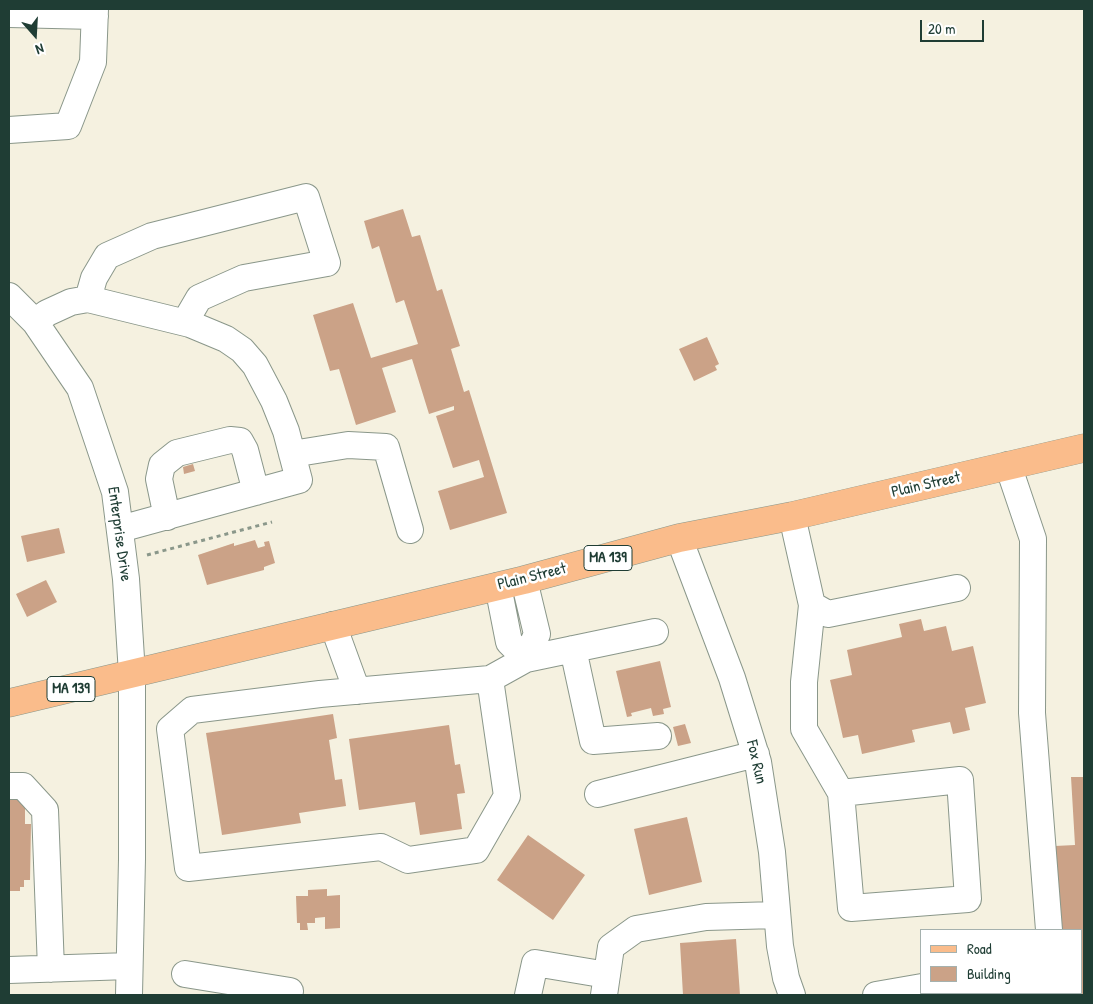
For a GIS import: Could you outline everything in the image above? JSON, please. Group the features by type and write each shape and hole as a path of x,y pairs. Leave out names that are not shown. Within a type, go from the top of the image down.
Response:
{"main road":[{"name":"Plain Street","path":"9,704 524,580 679,538 792,516 1084,448"}],"street":[{"path":"9,14 95,12 92,62 68,126 9,130"},
{"path":"88,299 94,278 108,256 152,236 306,197 326,263 244,278 199,298 185,322"},
{"name":"Enterprise Drive","path":"9,296 35,322 80,388 116,492 126,579 132,674 132,859 129,995"},
{"path":"35,322 47,313 71,302 88,299 185,322 226,339 242,350 254,365 274,401 299,480 120,529"},
{"path":"167,517 160,486 162,465 176,453 237,440 240,441 245,450 256,492"},
{"path":"292,454 348,445 386,447 410,530"},
{"path":"1008,465 1033,539 1032,713 1049,929"},
{"path":"792,516 812,605 804,682 804,729 841,793 851,908 968,900 960,780 841,793"},
{"name":"Fox Run","path":"679,538 732,678 756,754 768,822 776,915 783,962 792,995"},
{"path":"524,580 537,634 526,659"},
{"path":"498,586 509,642 526,659"},
{"path":"812,605 828,614 957,588"},
{"path":"333,625 357,690"},
{"path":"490,679 507,796 476,850 408,860 381,847 188,868 170,729 192,710 357,690 490,679 526,659 655,632"},
{"path":"572,649 593,741 658,736"},
{"path":"598,794 756,754"},
{"path":"9,786 23,786 44,810 50,969"},
{"path":"528,995 535,963 606,985 611,947 636,929 706,917 776,915"},
{"path":"9,970 129,966"},
{"path":"185,974 290,991 289,995"},
{"path":"876,995 920,987"}],"path":[{"path":"147,555 272,522"}],"building":[{"path":"403,209 412,237 420,235 437,291 442,289 460,346 451,349 464,392 469,390 507,513 450,530 438,491 484,477 479,460 453,468 436,416 454,410 454,406 429,414 412,359 382,368 396,412 356,425 339,369 330,371 313,315 353,303 371,358 418,344 404,300 396,303 379,246 372,249 364,221"},
{"path":"707,337 719,364 715,366 717,370 694,381 679,349"},
{"path":"193,464 195,471 184,474 183,467"},
{"path":"59,528 65,553 27,562 21,536"},
{"path":"255,540 258,548 265,546 264,542 269,541 275,563 264,567 264,570 207,585 198,555 234,543 234,546"},
{"path":"46,580 57,602 27,617 16,594"},
{"path":"921,619 924,631 946,626 952,651 973,646 986,703 965,708 970,730 953,734 950,722 912,730 915,742 862,754 858,735 843,738 830,680 852,675 847,650 902,637 899,624"},
{"path":"660,661 671,707 663,709 664,714 653,716 651,708 631,713 632,716 627,717 616,671"},
{"path":"333,714 337,738 329,740 335,780 342,779 346,806 299,813 301,823 222,835 206,733"},
{"path":"685,724 691,743 678,746 673,727"},
{"path":"449,725 455,765 460,764 465,793 457,794 462,829 420,835 415,802 359,810 349,739"},
{"path":"1071,777 1084,777 1084,995 1064,995 1083,994 1083,929 1060,929 1055,846 1075,845"},
{"path":"9,791 21,791 21,804 25,804 25,824 31,824 30,880 24,880 24,887 20,887 20,891 9,891"},
{"path":"687,817 702,882 649,895 634,829"},
{"path":"528,835 585,875 553,920 497,880"},
{"path":"327,889 327,896 340,895 340,928 325,929 325,917 315,918 315,923 307,923 308,930 300,930 300,923 297,923 296,896 308,896 308,890"},
{"path":"736,939 740,995 683,995 680,943"}]}
